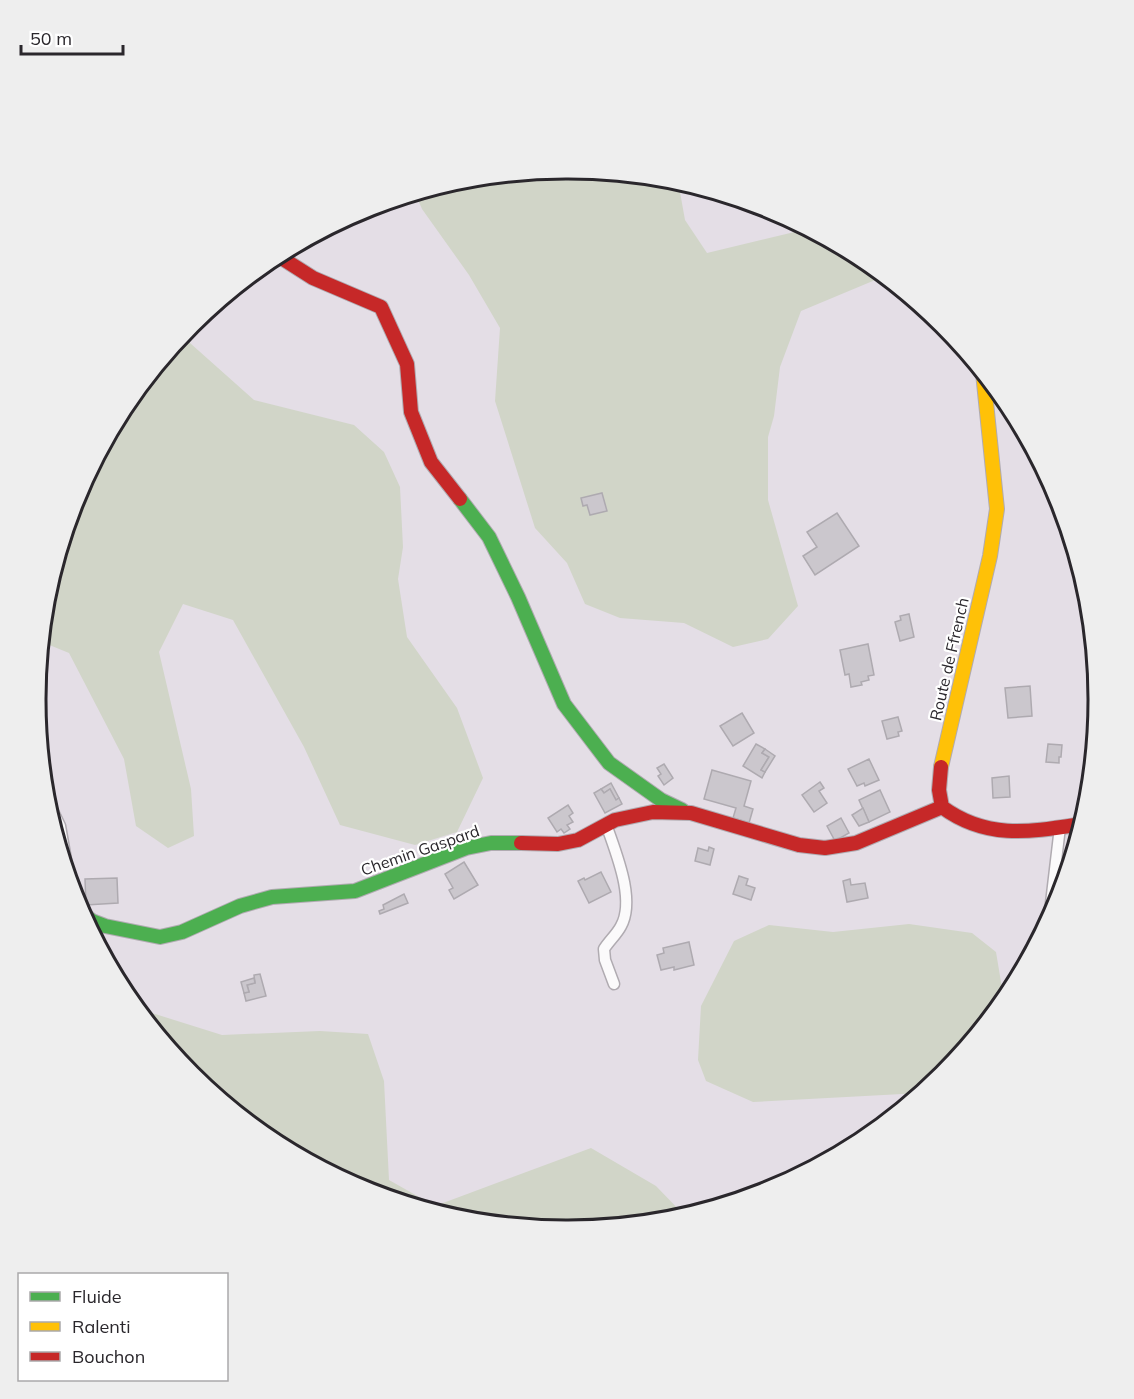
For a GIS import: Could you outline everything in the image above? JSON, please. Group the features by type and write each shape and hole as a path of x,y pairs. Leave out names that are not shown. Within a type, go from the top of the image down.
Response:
{"street":[{"path":"287,261 314,278 381,307 407,364 411,412 431,462 489,537 518,597 564,705 609,763 661,800 691,813"},
{"name":"Route de Ffrench","path":"942,807 939,790 940,772 990,556 997,509 985,389"},
{"path":"942,807 960,820 983,828 1010,832 1072,825"},
{"name":"Chemin Gaspard","path":"97,923 160,937 182,932 240,906 272,897 355,891 466,848 491,843 558,844 578,840 615,820 653,812 691,813 799,845 825,849 856,843 942,807"},
{"path":"606,824 620,865 626,904 621,927 604,948 605,960 614,984"},
{"path":"1053,885 1060,827"}],"shaded area":[{"path":"567,179 635,183 680,192 685,220 707,253 795,232 827,249 875,280 801,311 780,367 774,416 768,437 768,500 798,606 768,639 733,647 684,623 620,618 585,604 567,563 535,528 495,401 500,328 469,275 419,201 499,183"},
{"path":"189,342 254,400 354,425 384,452 400,487 403,547 398,579 407,637 457,708 483,778 457,832 415,845 340,825 304,747 233,620 183,604 159,652 191,789 194,836 168,848 136,826 124,759 69,653 50,645 51,632 64,565 86,500 116,439 134,410"},
{"path":"909,924 972,933 996,952 1002,986 958,1043 907,1094 753,1102 706,1081 698,1060 701,1006 734,941 769,925 833,932"},
{"path":"152,1013 222,1035 320,1031 368,1034 384,1081 389,1180 423,1199 368,1180 337,1166 278,1132 224,1091 199,1068"},
{"path":"591,1148 656,1186 677,1208 635,1216 567,1220 499,1216 440,1204"}],"building":[{"path":"602,493 607,511 590,515 587,505 583,506 581,498"},
{"path":"837,513 859,546 815,575 803,556 817,547 807,532"},
{"path":"909,614 914,637 900,641 895,622 901,620 900,616"},
{"path":"868,644 874,675 868,676 869,680 861,682 862,685 851,687 849,674 845,675 840,650"},
{"path":"1030,686 1032,716 1008,718 1005,688"},
{"path":"742,713 754,733 733,746 720,726"},
{"path":"898,717 902,731 898,732 899,736 887,739 882,721"},
{"path":"756,744 765,749 762,753 769,757 761,770 765,772 762,778 743,766"},
{"path":"1048,744 1062,745 1059,763 1046,762"},
{"path":"765,749 775,756 765,772 761,770 769,757 762,753"},
{"path":"869,759 879,780 865,786 864,783 857,786 848,769"},
{"path":"664,764 673,778 664,785 658,776 661,774 657,768"},
{"path":"712,770 751,781 744,806 753,809 749,823 733,818 736,808 704,799"},
{"path":"1009,776 1010,797 993,798 992,778"},
{"path":"820,782 824,788 819,791 827,803 814,812 802,795"},
{"path":"611,783 619,798 616,800 610,789 604,793 601,789"},
{"path":"601,789 604,793 610,789 616,800 619,798 622,804 605,813 594,793"},
{"path":"880,790 890,812 869,822 859,800"},
{"path":"568,805 573,813 569,816 573,822 567,825 570,829 564,833 561,829 557,832 548,818"},
{"path":"863,808 869,822 859,826 852,815"},
{"path":"841,818 849,833 835,841 827,826"},
{"path":"709,847 714,849 710,865 695,861 698,848 708,851"},
{"path":"464,862 478,885 454,899 449,890 453,888 445,874"},
{"path":"601,872 611,892 589,903 578,881"},
{"path":"739,876 748,879 746,885 755,888 751,900 733,894"},
{"path":"117,878 118,903 89,905 86,898 85,879"},
{"path":"850,879 851,885 865,883 868,898 847,902 843,881"},
{"path":"404,894 408,903 380,914 379,911 384,909 383,905"},
{"path":"689,942 694,965 674,970 674,967 661,970 657,955 664,953 663,948"},
{"path":"260,974 266,996 246,1001 244,993 249,992 247,985 255,983 254,975"},
{"path":"254,978 255,983 247,985 249,992 244,993 241,982"}],"traffic: fast":[{"path":"460,499 489,537 518,597 564,704 609,763 661,800 682,810"},
{"path":"97,923 160,937 182,932 240,906 272,897 355,891 466,848 491,843 521,843"}],"traffic: slow":[{"path":"941,767 990,556 997,509 985,389"}],"traffic: jam":[{"path":"287,261 313,278 381,307 407,364 411,412 431,462 460,499"},
{"path":"941,767 939,790 942,807 959,818 976,825 1009,831 1072,825"},
{"path":"521,843 558,844 578,840 615,820 653,812 691,813 799,845 825,848 856,843 942,807"}]}
